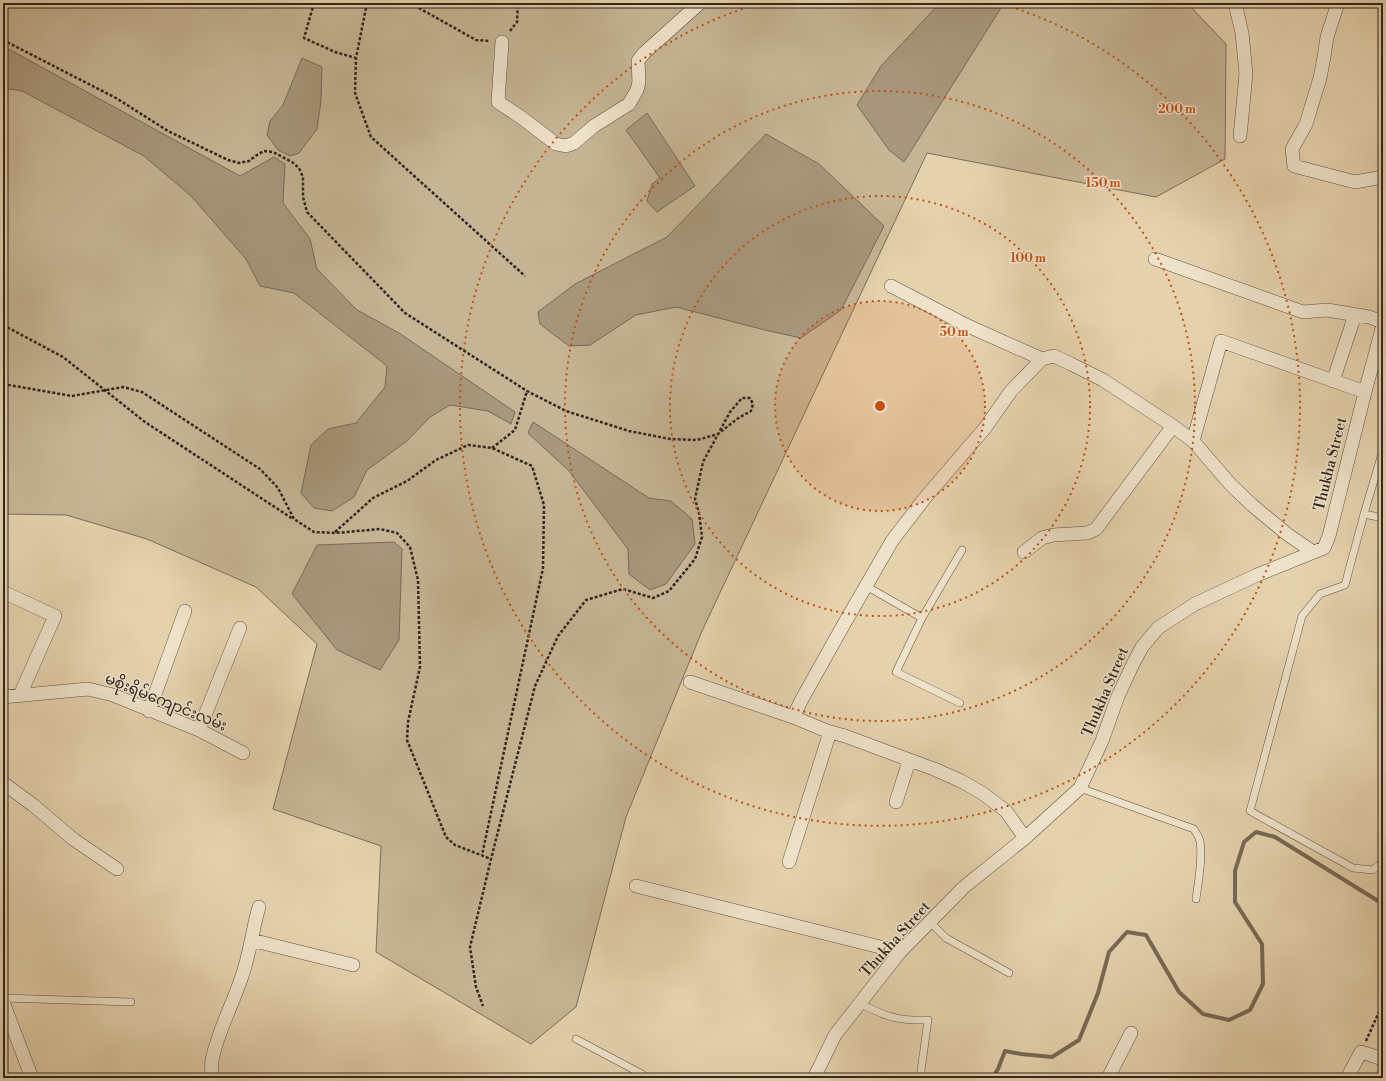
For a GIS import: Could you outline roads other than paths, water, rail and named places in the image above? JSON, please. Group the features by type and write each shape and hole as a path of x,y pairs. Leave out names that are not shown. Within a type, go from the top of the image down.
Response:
{"street":[{"path":"502,42 498,102 556,144 566,146 574,143 594,126 629,104 637,90 639,82 638,61 644,53 700,3"},
{"path":"1235,3 1242,33 1246,74 1240,136"},
{"path":"1338,3 1327,37 1320,78 1306,124 1292,148 1294,166 1355,182 1383,176"},
{"path":"1155,258 1303,312 1327,310 1368,317 1383,324"},
{"path":"891,286 968,326 1042,359"},
{"path":"1333,381 1355,315"},
{"name":"Thukha Street","path":"814,1078 835,1035 900,952 964,887 1026,838 1080,788 1102,741 1118,696 1133,664 1142,647 1158,628 1196,604 1257,575 1324,548 1329,536 1383,324"},
{"path":"1193,441 1220,341 1365,392"},
{"path":"793,717 892,541 924,499 985,428 1011,391 1042,359 1054,356 1103,380 1173,426 1193,441 1231,485 1252,505 1286,534 1313,552"},
{"path":"1024,552 1031,545 1042,538 1053,535 1087,533 1096,529 1173,426"},
{"path":"3,592 56,616 20,695"},
{"path":"149,711 185,611"},
{"path":"199,730 240,628"},
{"path":"690,682 793,717 830,732 846,736 909,761 934,769 961,781 982,793 1006,811 1026,838"},
{"name":"မစိုးရိမ်ကျောင်းလမ်း","path":"3,697 88,689 113,695 149,711 199,730 242,753"},
{"path":"789,862 830,732"},
{"path":"896,802 909,761"},
{"path":"3,783 33,805 73,839 117,869"},
{"path":"636,886 900,952"},
{"path":"212,1078 212,1061 220,1031 242,978 258,907"},
{"path":"251,940 353,965"},
{"path":"3,1002 32,1078"},
{"path":"1108,1078 1131,1033"},
{"path":"1347,1078 1361,1052 1383,1059"}],"lane":[{"path":"1383,450 1345,585 1320,594 1302,616 1250,811 1353,868 1373,870 1383,862"},
{"path":"1364,514 1383,518"},
{"path":"960,703 896,672 922,618 962,550"},
{"path":"866,586 922,618"},
{"path":"1080,788 1194,829 1199,839 1200,850 1200,869 1196,899"},
{"path":"930,922 946,938 1009,973"},
{"path":"3,998 131,1002"},
{"path":"859,1003 880,1014 896,1019 928,1020 920,1078"},
{"path":"576,1039 642,1074 646,1078"}],"waterway":[{"path":"992,1078 998,1069 1005,1051 1052,1057 1079,1040 1098,993 1109,952 1127,932 1146,935 1179,992 1203,1014 1229,1020 1250,1010 1263,984 1262,944 1235,902 1235,871 1244,842 1256,832 1275,837 1383,904"}]}
